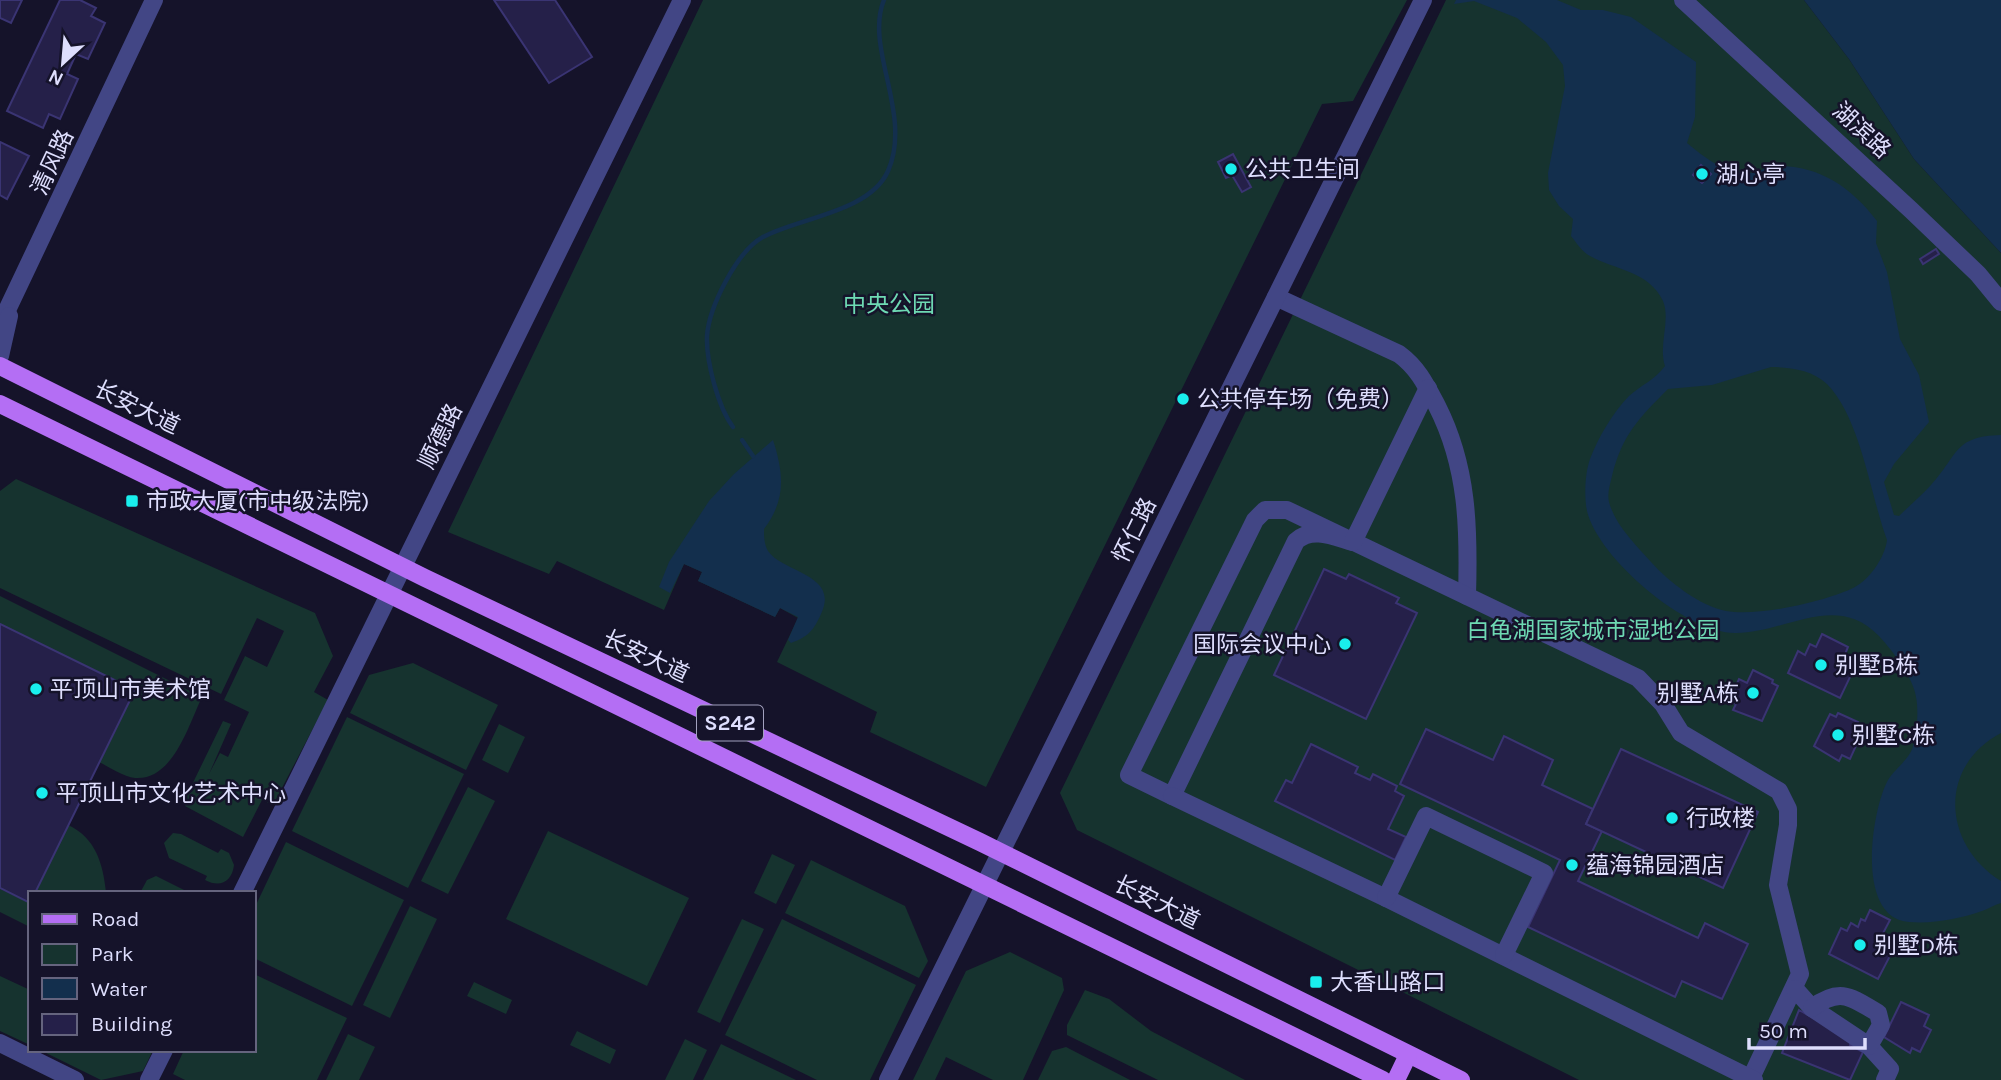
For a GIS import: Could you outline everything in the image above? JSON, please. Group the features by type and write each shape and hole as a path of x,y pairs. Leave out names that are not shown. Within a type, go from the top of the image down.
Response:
{"main road":[{"name":"长安大道","path":"0,366 403,567 1000,852 1408,1055 1426,1073 1461,1080"},
{"name":"S242","path":"0,404 985,883 1383,1080"},
{"path":"1396,1080 1408,1055"}],"street":[{"name":"清风路","path":"0,325 12,306 154,0"},
{"name":"顺德路","path":"243,891 682,0"},
{"name":"怀仁路","path":"888,1080 1423,0"},
{"name":"湖滨路","path":"1683,0 1911,210 1978,274 2001,302"},
{"path":"1276,297 1399,355 1415,366 1448,427 1467,501 1467,596"},
{"name":"清风路","path":"0,356 12,306"},
{"path":"1353,542 1427,388"},
{"path":"1275,509 1287,510 1467,596 1637,678 1663,704 1681,733 1779,791 1788,809 1788,825 1778,885 1781,904 1799,959 1800,974 1751,1079 1504,955 1129,775 1259,513 1275,509"},
{"path":"1172,796 1296,541 1308,533 1317,533 1353,542"},
{"path":"1386,898 1426,816 1485,844 1544,873 1504,955"},
{"path":"1795,989 1812,1008 1869,1046 1890,1069 1885,1080"},
{"path":"1812,1008 1828,996 1839,994 1878,1013 1881,1025 1869,1046"},
{"path":"0,1043 75,1080"},
{"path":"149,1080 163,1052"}],"green space":[{"name":"中央公园","path":"703,0 1407,0 1353,101 1322,104 986,787 870,732 877,712 777,662 798,618 780,608 775,617 698,581 702,572 684,564 664,610 557,561 549,574 448,532"},
{"name":"白龟湖国家城市湿地公园","path":"1446,0 1804,0 1849,59 1914,159 2001,253 2001,1080 1579,1080 1077,830 1060,793"},
{"path":"16,479 315,613 333,656 314,692 328,700 273,805 262,800 243,837 185,806 186,797 223,721 231,724 209,774 220,753 228,757 249,712 224,700 245,656 267,667 284,631 257,618 221,694 0,588 0,491"},
{"path":"0,596 202,697 178,749 160,770 135,778 99,762 134,690 0,624"},
{"path":"413,663 498,705 466,770 350,713 369,675"},
{"path":"347,717 464,774 408,888 292,831"},
{"path":"499,724 525,737 508,773 482,760"},
{"path":"468,787 495,801 448,894 421,881"},
{"path":"68,825 78,830 96,853 106,891 36,891"},
{"path":"548,831 689,898 647,986 506,919"},
{"path":"173,833 181,834 218,853 221,849 229,853 234,865 231,876 224,882 210,882 205,880 207,876 169,858 164,843"},
{"path":"286,842 404,900 352,1006 256,959 256,905"},
{"path":"772,854 795,865 776,904 754,893"},
{"path":"811,860 905,906 928,961 919,978 785,913"},
{"path":"156,876 186,891 141,891 147,880"},
{"path":"0,889 28,902 28,926 0,912"},
{"path":"410,906 437,919 390,1018 363,1005"},
{"path":"742,919 764,929 720,1023 697,1012"},
{"path":"782,919 916,985 870,1080 817,1080 725,1035"},
{"path":"1010,952 1062,978 1064,990 1023,1080 993,1080 946,1057 935,1080 913,1080 966,971"},
{"path":"256,975 347,1018 317,1080 185,1080 173,1074 183,1052 256,1052"},
{"path":"0,976 28,989 28,1044 0,1031"},
{"path":"474,982 512,1000 506,1014 467,996"},
{"path":"1085,990 1109,999 1151,1031 1245,1080 1158,1080 1067,1035 1067,1025"},
{"path":"577,1031 616,1050 610,1064 570,1045"},
{"path":"348,1034 375,1047 359,1080 326,1080"},
{"path":"685,1039 707,1050 693,1080 665,1080"},
{"path":"721,1044 796,1080 703,1080"},
{"path":"1066,1047 1130,1080 1038,1080 1052,1051"},
{"path":"44,1052 152,1052 143,1071 101,1080"}],"water":[{"path":"1456,0 1557,0 1581,10 1603,10 1631,17 1696,62 1695,117 1687,143 1708,159 1732,170 1753,173 1776,166 1806,169 1820,174 1845,188 1877,221 1876,243 1887,272 1900,339 1919,375 1929,422 1894,464 1884,482 1894,515 1899,516 1927,489 1958,449 1974,439 2001,435 2001,733 1980,748 1966,765 1958,785 1955,806 1959,827 1968,847 1982,866 2001,881 2001,903 1955,919 1909,922 1892,916 1881,903 1874,885 1872,864 1876,818 1886,784 1911,751 1917,714 1916,695 1909,677 1879,636 1863,623 1828,615 1755,631 1736,633 1716,630 1694,621 1647,590 1626,571 1595,530 1587,511 1586,499 1590,459 1606,426 1623,402 1665,366 1663,301 1657,291 1640,277 1600,261 1582,249 1571,236 1573,219 1559,206 1549,190 1548,173 1565,86 1563,65 1546,42 1517,18 1474,1 1454,4","holes":["1778,367 1815,375 1827,384 1839,399 1863,458 1887,540 1886,547 1869,575 1851,589 1789,607 1755,612 1726,611 1706,604 1686,592 1651,562 1616,519 1608,495 1616,462 1626,438 1640,418 1668,389 1712,385"]},
{"path":"1804,0 2001,0 2001,253 1914,159 1849,59"},
{"path":"773,440 781,486 776,508 764,529 766,546 775,558 817,582 823,590 825,601 813,629 791,643 788,640 798,617 780,608 775,617 698,581 702,572 684,564 670,593 659,587 669,562 709,501 734,474"}],"building":[{"path":"0,0 22,0 11,23 0,18"},
{"path":"60,0 80,0 96,8 91,16 105,23 88,59 76,54 67,74 78,79 60,119 49,114 43,128 7,111"},
{"path":"494,0 555,0 592,57 549,83"},
{"path":"0,142 29,156 7,199 0,195"},
{"name":"公共卫生间","path":"1233,154 1251,187 1242,192 1232,175 1226,178 1218,162"},
{"name":"湖心亭","path":"1701,165 1711,174 1702,183 1693,175"},
{"path":"1936,249 1939,254 1923,264 1920,259"},
{"name":"国际会议中心","path":"1324,569 1346,579 1349,574 1399,598 1396,603 1417,613 1366,719 1274,675"},
{"name":"平顶山市文化艺术中心","path":"0,624 135,690 36,891 28,891 28,902 0,888"},
{"name":"别墅B栋","path":"1822,634 1848,647 1843,659 1851,663 1844,671 1851,675 1840,698 1788,673 1798,651 1805,655 1810,644 1816,647"},
{"name":"别墅A栋","path":"1753,670 1773,680 1772,683 1778,686 1762,721 1733,710 1736,704 1729,701 1739,679 1747,683"},
{"name":"别墅C栋","path":"1838,713 1858,722 1853,733 1860,737 1850,759 1842,755 1839,761 1814,746 1830,714 1836,717"},
{"name":"蕴海锦园酒店","path":"1426,729 1493,760 1504,736 1553,760 1542,785 1593,809 1586,824 1602,831 1578,881 1698,938 1705,923 1748,944 1722,999 1682,981 1675,997 1528,927 1560,860 1400,784"},
{"path":"1311,744 1358,767 1355,773 1370,780 1373,774 1397,786 1395,791 1404,796 1388,829 1406,837 1395,860 1275,801 1286,780 1292,783"},
{"name":"行政楼","path":"1621,749 1758,812 1723,888 1586,824"},
{"name":"别墅D栋","path":"1870,910 1890,920 1881,937 1889,941 1885,948 1892,952 1878,979 1829,954 1841,928 1847,931 1851,923 1858,927 1861,919 1865,921"},
{"path":"1901,1002 1929,1015 1924,1026 1931,1030 1920,1052 1912,1048 1910,1053 1884,1037"},
{"path":"1799,1010 1852,1040 1850,1045 1863,1052 1850,1080 1782,1053"}],"waterway":[{"path":"733,427 722,408 714,383 707,336 713,310 734,267 753,244 763,237 850,205 879,185 888,171 894,149 895,127 880,39 879,19 884,0"},
{"path":"742,440 753,456"}],"place":[{"name":"公共卫生间","path":"1231,169"},
{"name":"湖心亭","path":"1702,174"},
{"name":"公共停车场（免费）","path":"1183,399"},
{"name":"市政大厦(市中级法院)","path":"132,501"},
{"name":"国际会议中心","path":"1345,644"},
{"name":"别墅B栋","path":"1821,665"},
{"name":"平顶山市美术馆","path":"36,689"},
{"name":"别墅A栋","path":"1753,693"},
{"name":"别墅C栋","path":"1838,735"},
{"name":"平顶山市文化艺术中心","path":"42,793"},
{"name":"行政楼","path":"1672,818"},
{"name":"蕴海锦园酒店","path":"1572,865"},
{"name":"别墅D栋","path":"1860,945"},
{"name":"大香山路口","path":"1316,982"}]}
